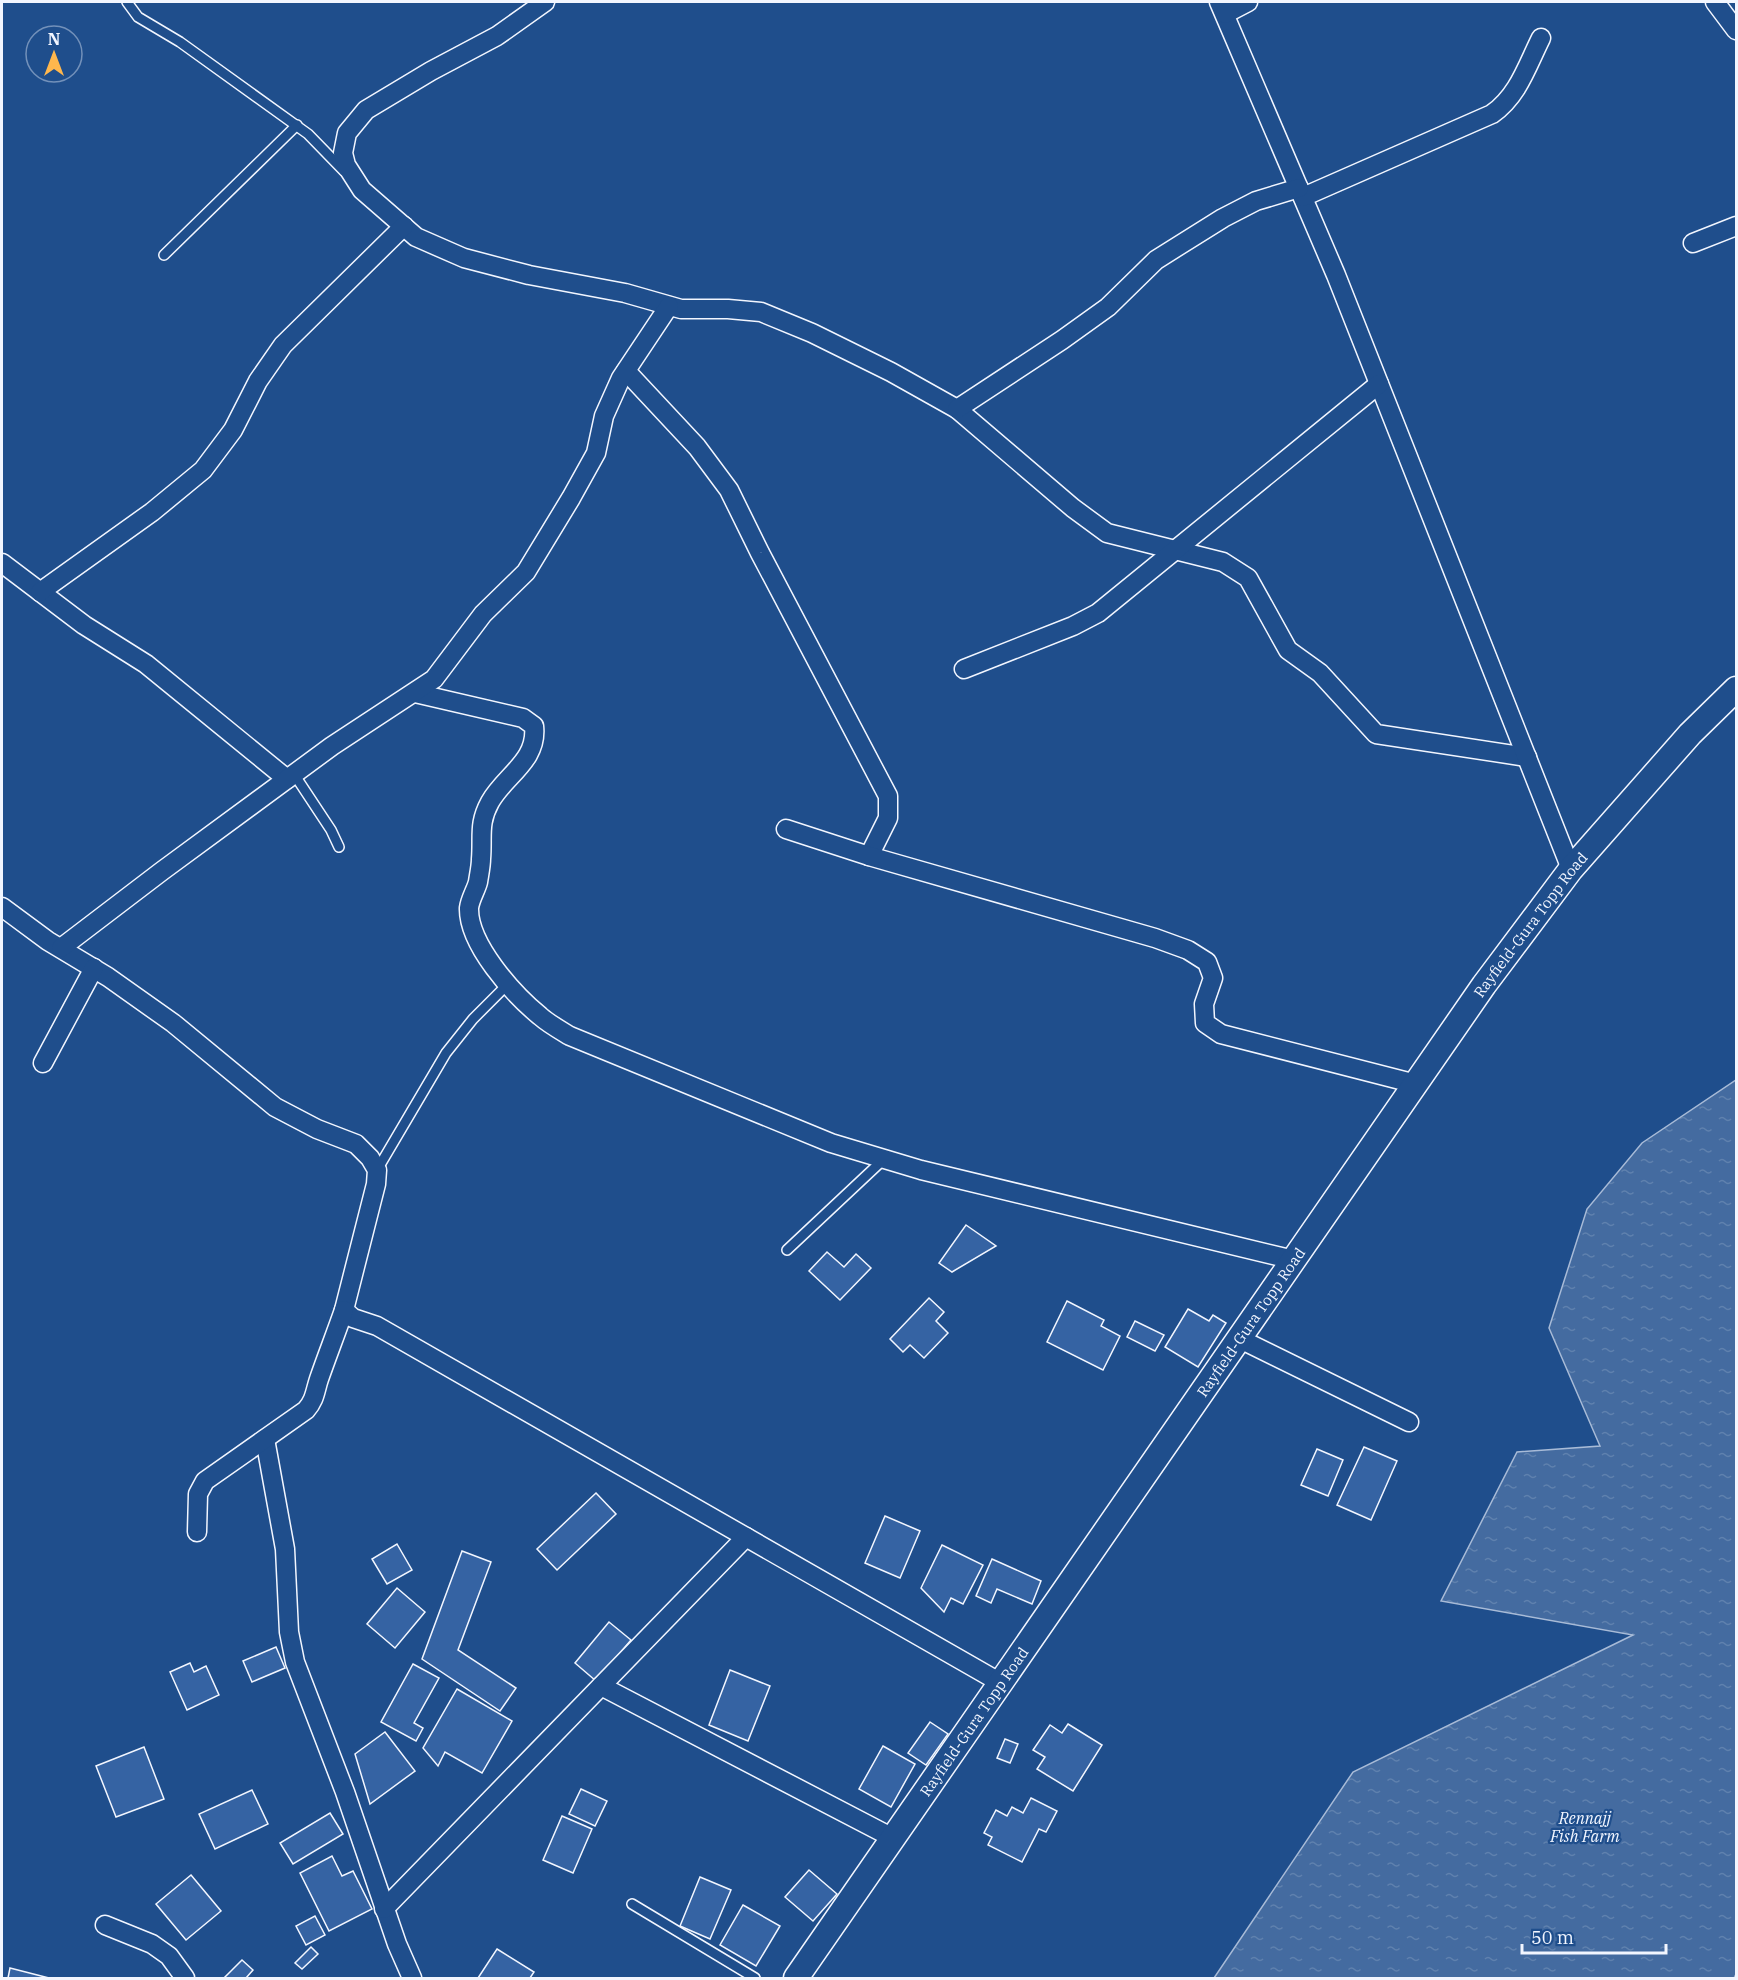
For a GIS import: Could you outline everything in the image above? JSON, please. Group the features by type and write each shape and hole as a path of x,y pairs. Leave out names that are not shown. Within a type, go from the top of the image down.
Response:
{"street":[{"path":"545,2 497,36 431,71 366,110 347,133 343,153 346,165 362,190 416,237 464,258 529,275 625,293 681,309 761,312 812,333 891,372 957,410 1073,508 1107,533 1223,562 1248,578 1288,650 1320,673 1376,734 1527,757"},
{"path":"1248,2 1222,8 1379,384 1572,869"},
{"path":"1715,2 1737,30"},
{"path":"957,410 1108,307 1156,260 1223,218 1256,201 1301,193 1492,114 1506,104 1516,89 1540,38"},
{"path":"40,592 152,512 203,470 233,430 258,381 283,345 404,226"},
{"path":"1694,243 1737,226"},
{"path":"61,948 290,776 374,717 434,679 483,614 526,572 596,453 604,416 626,371 669,306"},
{"path":"626,371 697,447 729,490 760,554 888,796 888,818 869,856"},
{"path":"964,669 1073,626 1098,613 1379,384"},
{"path":"2,563 84,625 146,664 290,776"},
{"name":"Rayfield-Gura Topp Road","path":"796,1978 1484,985 1572,869 1690,734 1737,689"},
{"path":"415,693 523,718 534,726 535,738 530,753 491,800 481,823 481,860 478,882 469,907 472,928 486,956 508,984 540,1016 570,1036 831,1143 921,1170 1294,1260"},
{"path":"786,829 869,856 1155,938 1188,950 1207,962 1213,978 1204,1004 1205,1023 1221,1034 1416,1084"},
{"path":"2,907 173,1023 275,1107 307,1125 356,1144 370,1158 377,1170 376,1184 344,1310 326,1364 318,1380 314,1401 306,1410 205,1481 198,1494 196,1532"},
{"path":"43,1064 94,968"},
{"path":"344,1310 353,1318 377,1326 1001,1683"},
{"path":"1240,1339 1409,1422"},
{"path":"265,1439 285,1549 289,1632 295,1662 345,1792 396,1944 412,1978"},
{"path":"384,1909 746,1538"},
{"path":"601,1686 893,1838"},
{"path":"105,1925 152,1944 169,1956 185,1978"}],"lane":[{"path":"127,2 138,17 180,42 297,125 362,190"},
{"path":"164,255 297,125"},
{"path":"290,776 332,830 339,848"},
{"path":"377,1170 446,1053 473,1019 508,984"},
{"path":"787,1250 884,1159"},
{"path":"632,1904 755,1978"}],"water":[{"name":"Rennajj Fish Farm","path":"1736,1080 1736,1974 1734,1978 1214,1978 1353,1772 1633,1635 1441,1601 1517,1452 1600,1446 1549,1328 1587,1209 1642,1143"}],"building":[{"path":"966,1225 996,1246 952,1272 939,1263"},
{"path":"827,1252 844,1267 856,1254 871,1268 840,1300 809,1271"},
{"path":"929,1298 944,1312 936,1321 948,1333 924,1358 910,1345 903,1352 890,1339"},
{"path":"1067,1301 1104,1320 1101,1326 1120,1336 1103,1370 1047,1342"},
{"path":"1188,1309 1209,1321 1213,1315 1226,1323 1198,1367 1165,1347"},
{"path":"1135,1321 1164,1335 1155,1351 1127,1337"},
{"path":"1364,1447 1397,1461 1371,1520 1337,1505"},
{"path":"1317,1449 1343,1460 1328,1496 1301,1485"},
{"path":"596,1493 616,1514 557,1570 537,1549"},
{"path":"885,1516 920,1531 900,1578 865,1563"},
{"path":"397,1544 412,1570 387,1584 372,1559"},
{"path":"942,1545 983,1565 963,1604 951,1598 944,1612 921,1588"},
{"path":"462,1551 491,1562 458,1650 516,1688 500,1711 422,1659"},
{"path":"992,1559 1041,1581 1032,1604 997,1589 991,1603 976,1596"},
{"path":"397,1588 425,1612 395,1648 367,1624"},
{"path":"609,1622 631,1640 596,1681 575,1663"},
{"path":"276,1647 285,1668 252,1682 243,1661"},
{"path":"190,1663 194,1672 206,1666 219,1695 187,1710 170,1672"},
{"path":"413,1664 439,1678 414,1723 423,1728 416,1741 381,1722"},
{"path":"730,1670 770,1686 748,1741 709,1725"},
{"path":"457,1689 512,1721 482,1773 445,1752 438,1766 423,1748"},
{"path":"930,1722 948,1734 926,1765 908,1753"},
{"path":"1068,1724 1102,1745 1073,1791 1037,1769 1045,1757 1033,1750 1050,1725 1062,1733"},
{"path":"385,1732 415,1771 370,1804 355,1754"},
{"path":"1005,1739 1018,1744 1010,1763 997,1758"},
{"path":"883,1746 915,1764 891,1807 859,1789"},
{"path":"144,1747 164,1799 116,1817 96,1766"},
{"path":"581,1789 607,1801 595,1826 569,1814"},
{"path":"252,1790 268,1824 215,1849 199,1814"},
{"path":"1031,1798 1057,1811 1046,1832 1039,1829 1022,1862 988,1845 992,1837 984,1833 996,1810 1007,1816 1012,1807 1023,1813"},
{"path":"330,1813 343,1834 293,1864 280,1843"},
{"path":"562,1816 592,1829 573,1873 543,1860"},
{"path":"332,1856 342,1876 353,1871 372,1909 329,1931 300,1873"},
{"path":"809,1870 837,1894 813,1921 785,1897"},
{"path":"191,1875 221,1911 186,1940 156,1904"},
{"path":"700,1877 731,1890 710,1939 680,1926"},
{"path":"743,1905 780,1926 756,1966 720,1945"},
{"path":"315,1916 325,1935 306,1945 296,1926"},
{"path":"311,1947 318,1954 302,1969 295,1963"},
{"path":"497,1949 534,1972 530,1978 478,1978"},
{"path":"242,1960 253,1970 246,1978 224,1978"},
{"path":"10,1968 49,1978 8,1978"}]}
